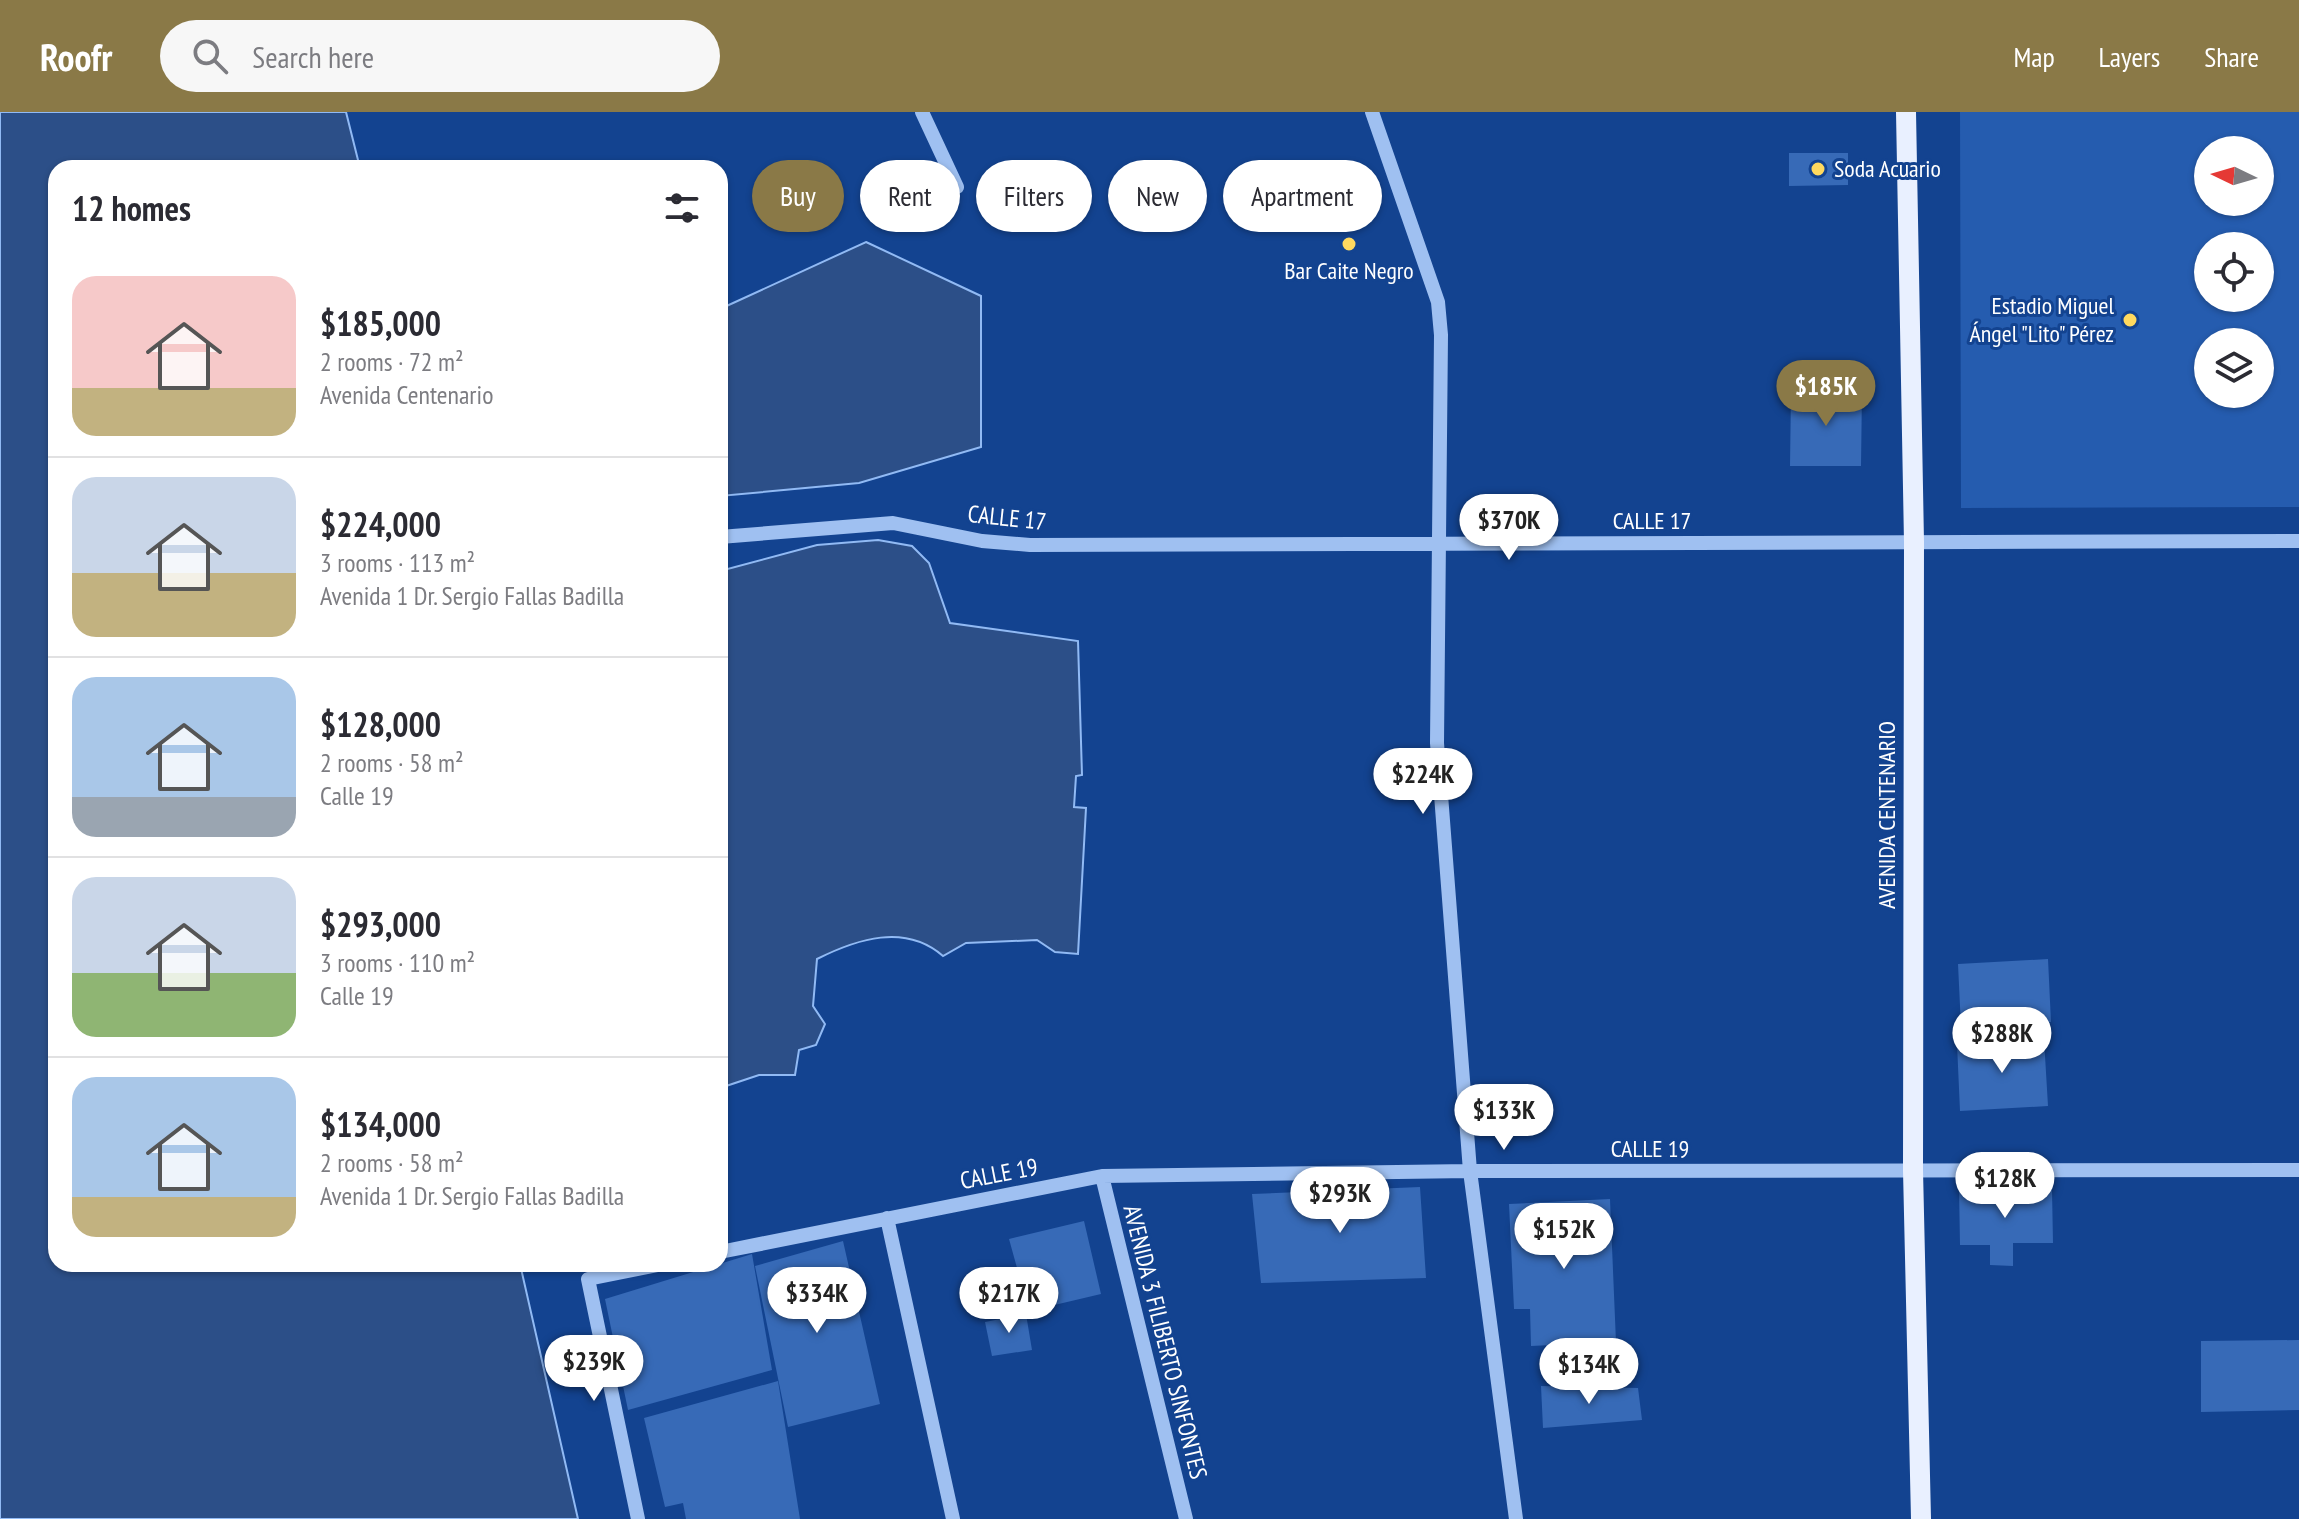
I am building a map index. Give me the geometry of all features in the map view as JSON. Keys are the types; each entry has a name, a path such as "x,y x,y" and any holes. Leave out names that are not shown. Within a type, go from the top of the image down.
{"main road":[{"name":"AVENIDA CENTENARIO","path":"1906,112 1914,542 1913,1170 1921,1519"}],"street":[{"path":"922,112 944,160"},
{"path":"1372,112 1438,302 1441,335 1436,544 1437,743 1470,1171 1516,1519"},
{"name":"CALLE 17","path":"728,536 893,523 982,541 1030,545 2299,541"},
{"name":"CALLE 19","path":"728,1250 1102,1176 1470,1171 2299,1170"},
{"name":"AVENIDA 3 FILIBERTO SINFONTES","path":"1102,1176 1186,1519"},
{"path":"887,1218 953,1519"},
{"path":"623,1272 588,1279 638,1519"}],"shaded area":[{"path":"0,112 346,112 358,160 48,160 48,1272 522,1272 578,1519 0,1519"},
{"name":"Estadio Miguel Ángel \"Lito\" Pérez","path":"1960,112 2299,112 2299,507 1961,508"},
{"path":"866,242 981,296 981,447 859,483 728,495 728,305"},
{"path":"878,540 912,546 929,563 950,623 1078,641 1082,775 1076,776 1074,807 1086,808 1078,954 1055,952 1037,940 966,943 943,956 928,946 897,937 848,945 817,959 813,1006 825,1024 816,1045 799,1050 795,1075 759,1075 728,1085 728,569 817,545"}],"building":[{"name":"Soda Acuario","path":"1789,153 1848,153 1848,185 1789,186"},
{"path":"1791,390 1862,391 1861,466 1790,466"},
{"path":"2048,959 2051,1022 1961,1027 1958,964"},
{"path":"2044,1039 2048,1106 1960,1111 1957,1044"},
{"path":"1420,1187 1426,1278 1261,1283 1252,1194"},
{"path":"1959,1188 2052,1190 2053,1243 2013,1243 2013,1266 1990,1265 1990,1245 1960,1245"},
{"path":"1610,1199 1616,1342 1531,1346 1530,1309 1514,1309 1509,1204"},
{"path":"1084,1221 1101,1294 1029,1311 1009,1239"},
{"path":"843,1241 880,1404 788,1427 755,1266"},
{"path":"752,1254 772,1370 628,1410 605,1299 693,1272 728,1272 728,1261"},
{"path":"1026,1314 1032,1350 992,1356 985,1322"},
{"path":"2299,1340 2299,1410 2201,1412 2201,1341"},
{"path":"778,1381 800,1519 686,1519 683,1503 665,1507 644,1418"},
{"path":"1541,1386 1638,1388 1642,1420 1543,1428"}],"place":[{"name":"Soda Acuario","path":"1818,169"},
{"name":"Bar Caite Negro","path":"1349,244"},
{"name":"Estadio Miguel Ángel \"Lito\" Pérez","path":"2130,320"}]}
